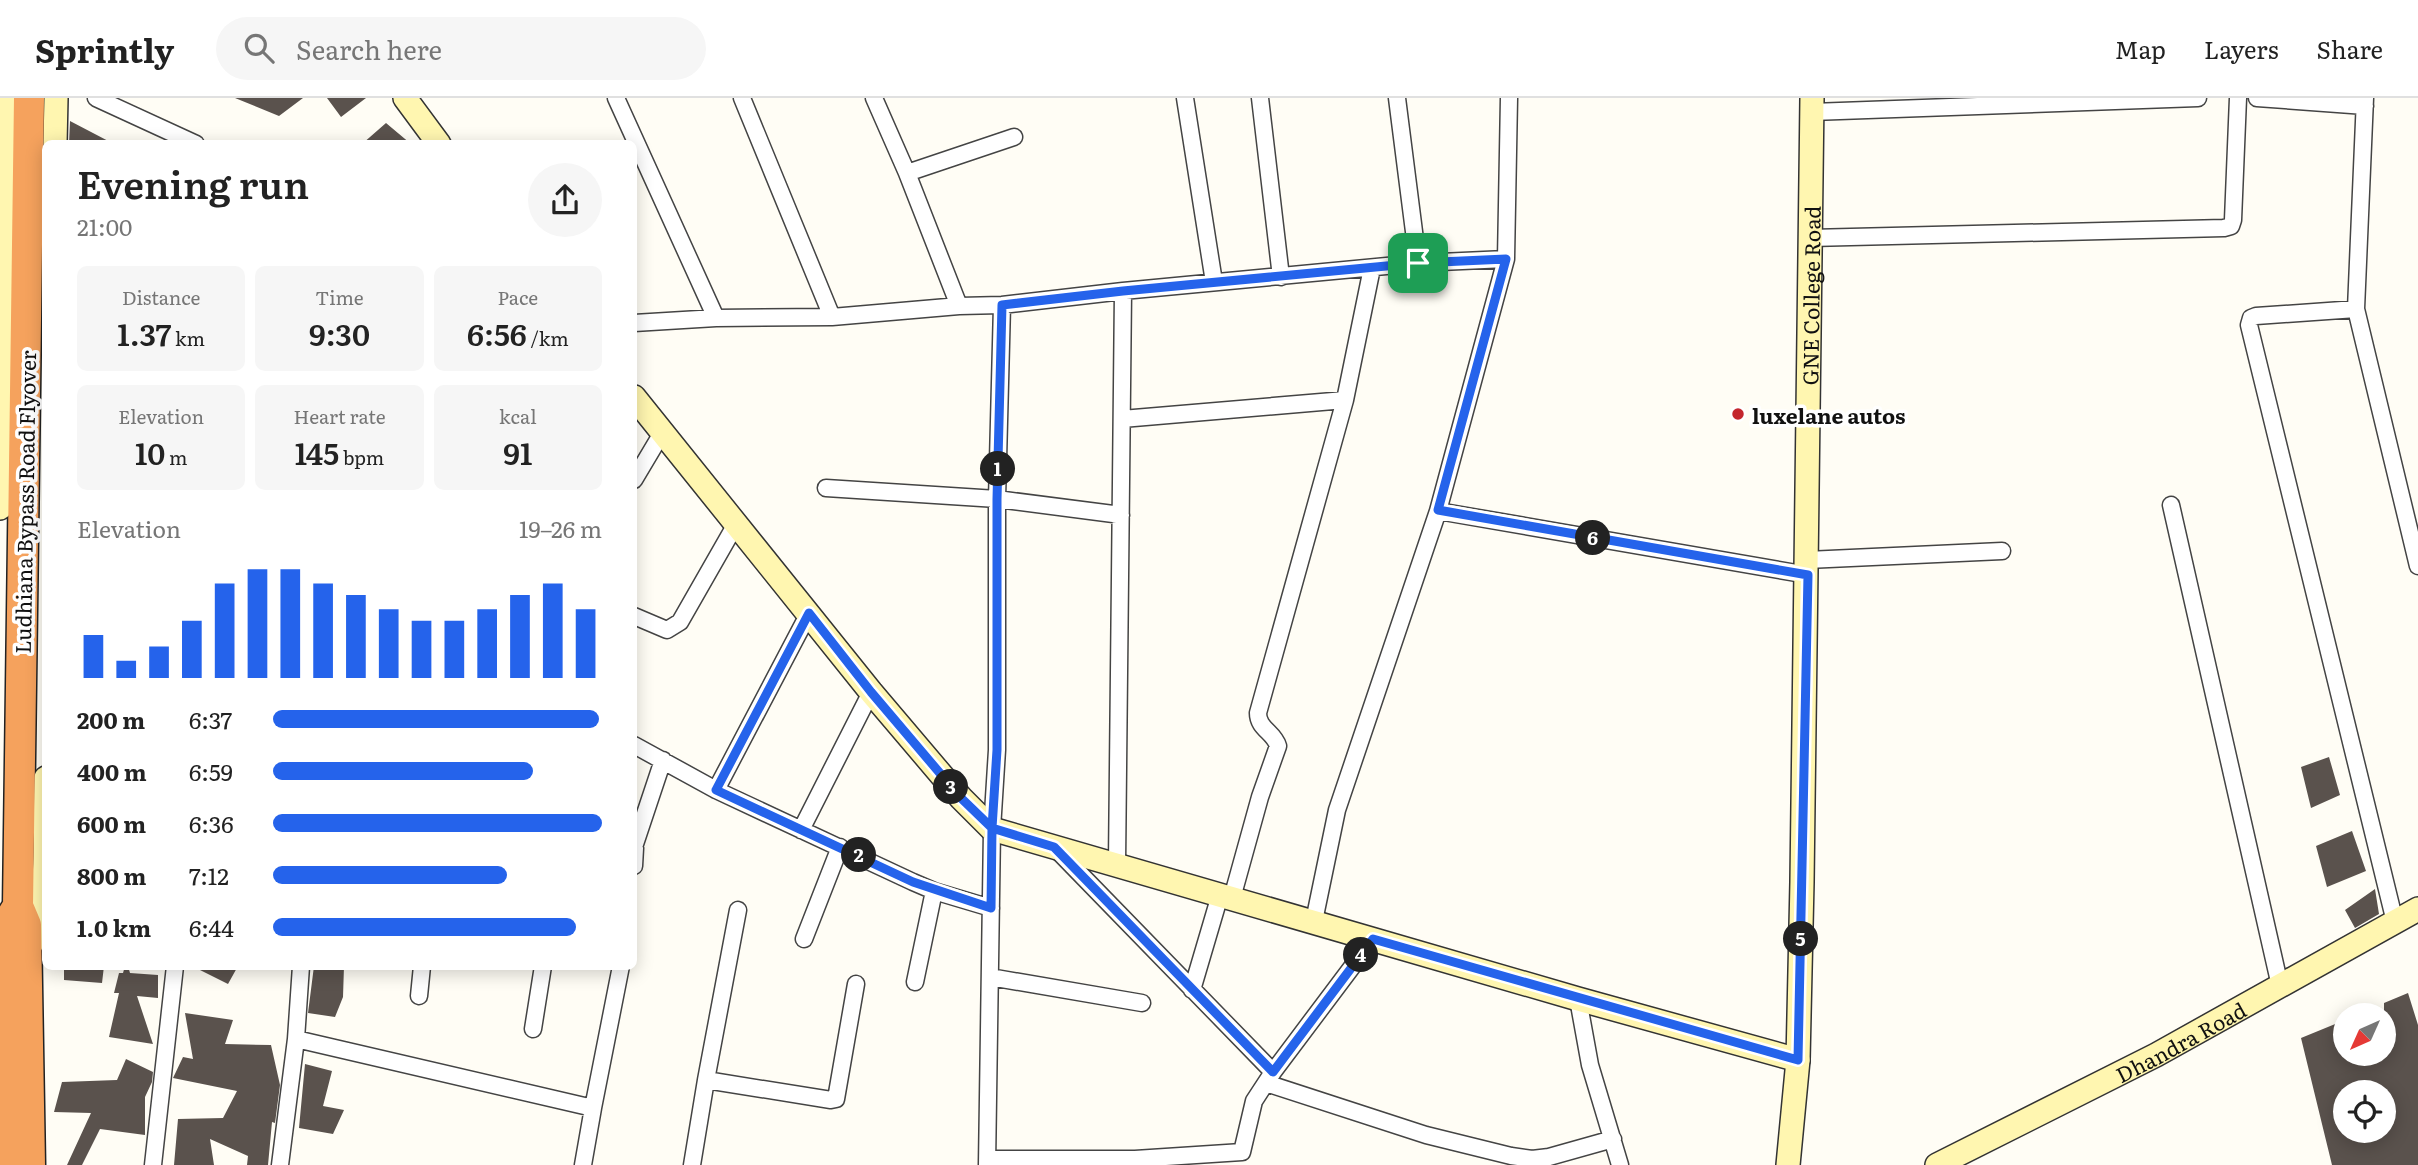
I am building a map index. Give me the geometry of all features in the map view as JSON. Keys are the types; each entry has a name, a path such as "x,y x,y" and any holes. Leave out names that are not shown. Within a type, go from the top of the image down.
{"highway":[{"name":"Ludhiana Bypass Road Flyover","path":"11,950 26,925 19,896 29,98"},
{"path":"3,1165 11,950"},
{"path":"11,950 30,1165"}],"street":[{"path":"0,508 7,326 9,98"},
{"path":"55,140 56,98"},
{"path":"96,98 187,140"},
{"path":"616,98 635,140"},
{"path":"742,98 832,317"},
{"path":"874,98 907,173 959,306"},
{"path":"1185,98 1214,282"},
{"path":"1260,98 1281,278"},
{"path":"1397,98 1418,263"},
{"path":"1314,921 1337,810 1438,510 1506,259 1509,98"},
{"path":"1812,105 2198,98"},
{"path":"1810,238 2231,226 2234,220 2238,98"},
{"path":"2257,98 2365,102 2356,309 2418,566"},
{"path":"413,100 437,140"},
{"name":"GNE College Road","path":"1788,1165 1798,1060 1812,105"},
{"path":"907,173 1014,136"},
{"path":"637,144 716,318"},
{"path":"637,323 716,318 832,317 1002,305 1418,263 1506,259"},
{"path":"1192,990 1278,746 1277,741 1260,724 1258,713 1345,400 1372,268"},
{"path":"1117,864 1123,291"},
{"path":"1002,305 997,499 997,750 992,828 987,1162 1242,1159 1254,1101 1373,939"},
{"path":"2356,309 2256,316 2251,318 2249,325 2395,922"},
{"path":"1122,419 1345,400"},
{"path":"637,401 871,692 961,798 992,828 1578,999 1798,1060"},
{"path":"637,475 662,433"},
{"path":"826,488 997,499 1121,516"},
{"path":"2171,505 2280,986"},
{"path":"1438,510 1807,567 2002,551"},
{"path":"637,617 667,630 680,622 736,524"},
{"path":"716,790 809,613"},
{"path":"801,830 871,692"},
{"path":"637,747 716,790 934,891 991,908"},
{"path":"637,839 663,760"},
{"path":"804,939 840,846"},
{"path":"1054,847 1192,990 1270,1077 1426,1135 1511,1156 1532,1159 1549,1157 1613,1139"},
{"path":"11,950 38,927 42,870"},
{"path":"915,982 934,891"},
{"name":"Dhandra Road","path":"1937,1165 2156,1055 2418,909"},
{"path":"692,1165 738,911"},
{"path":"153,1165 175,970"},
{"path":"280,1165 296,1039 301,970"},
{"path":"419,996 422,970"},
{"path":"533,1029 542,970"},
{"path":"583,1165 620,970"},
{"path":"990,978 1142,1003"},
{"path":"706,1080 836,1099 856,984"},
{"path":"1578,999 1590,1065 1620,1165"},
{"path":"296,1039 593,1108"}],"building":[{"path":"235,98 303,98 279,116"},
{"path":"327,98 366,98 341,117"},
{"path":"70,121 106,140 69,140"},
{"path":"386,123 406,140 367,140"},
{"path":"2329,757 2340,795 2311,808 2301,767"},
{"path":"2352,831 2366,871 2327,887 2316,846"},
{"path":"2375,889 2379,914 2355,928 2345,910"},
{"path":"64,970 104,970 102,983 64,980"},
{"path":"124,970 129,970 130,973 158,975 158,998 137,996 153,1044 109,1037 119,993 114,993 119,973 123,973"},
{"path":"200,970 236,970 228,984"},
{"path":"313,970 344,970 343,997 335,1017 308,1013"},
{"path":"2408,993 2418,1025 2418,1165 2332,1165 2301,1038 2333,1025 2333,1066 2396,1066 2396,1003 2384,1003"},
{"path":"185,1013 233,1020 225,1044 271,1045 280,1085 275,1123 272,1122 268,1165 247,1165 248,1156 210,1139 214,1165 174,1165 178,1119 223,1118 237,1091 173,1078 183,1057 193,1059"},
{"path":"126,1059 153,1072 145,1097 145,1135 100,1129 82,1165 67,1165 91,1113 54,1112 62,1082 117,1080"},
{"path":"305,1064 332,1071 323,1106 344,1110 333,1134 299,1128"}],"place":[{"name":"luxelane autos","path":"1738,414"}],"route":[{"path":"1418,263 1002,305 997,499 997,750 992,828 991,908 913,882 716,790 809,613 871,692 961,798 992,828 1054,847 1273,1072 1373,939 1798,1060 1808,575 1438,510 1506,259 1418,263"}]}
